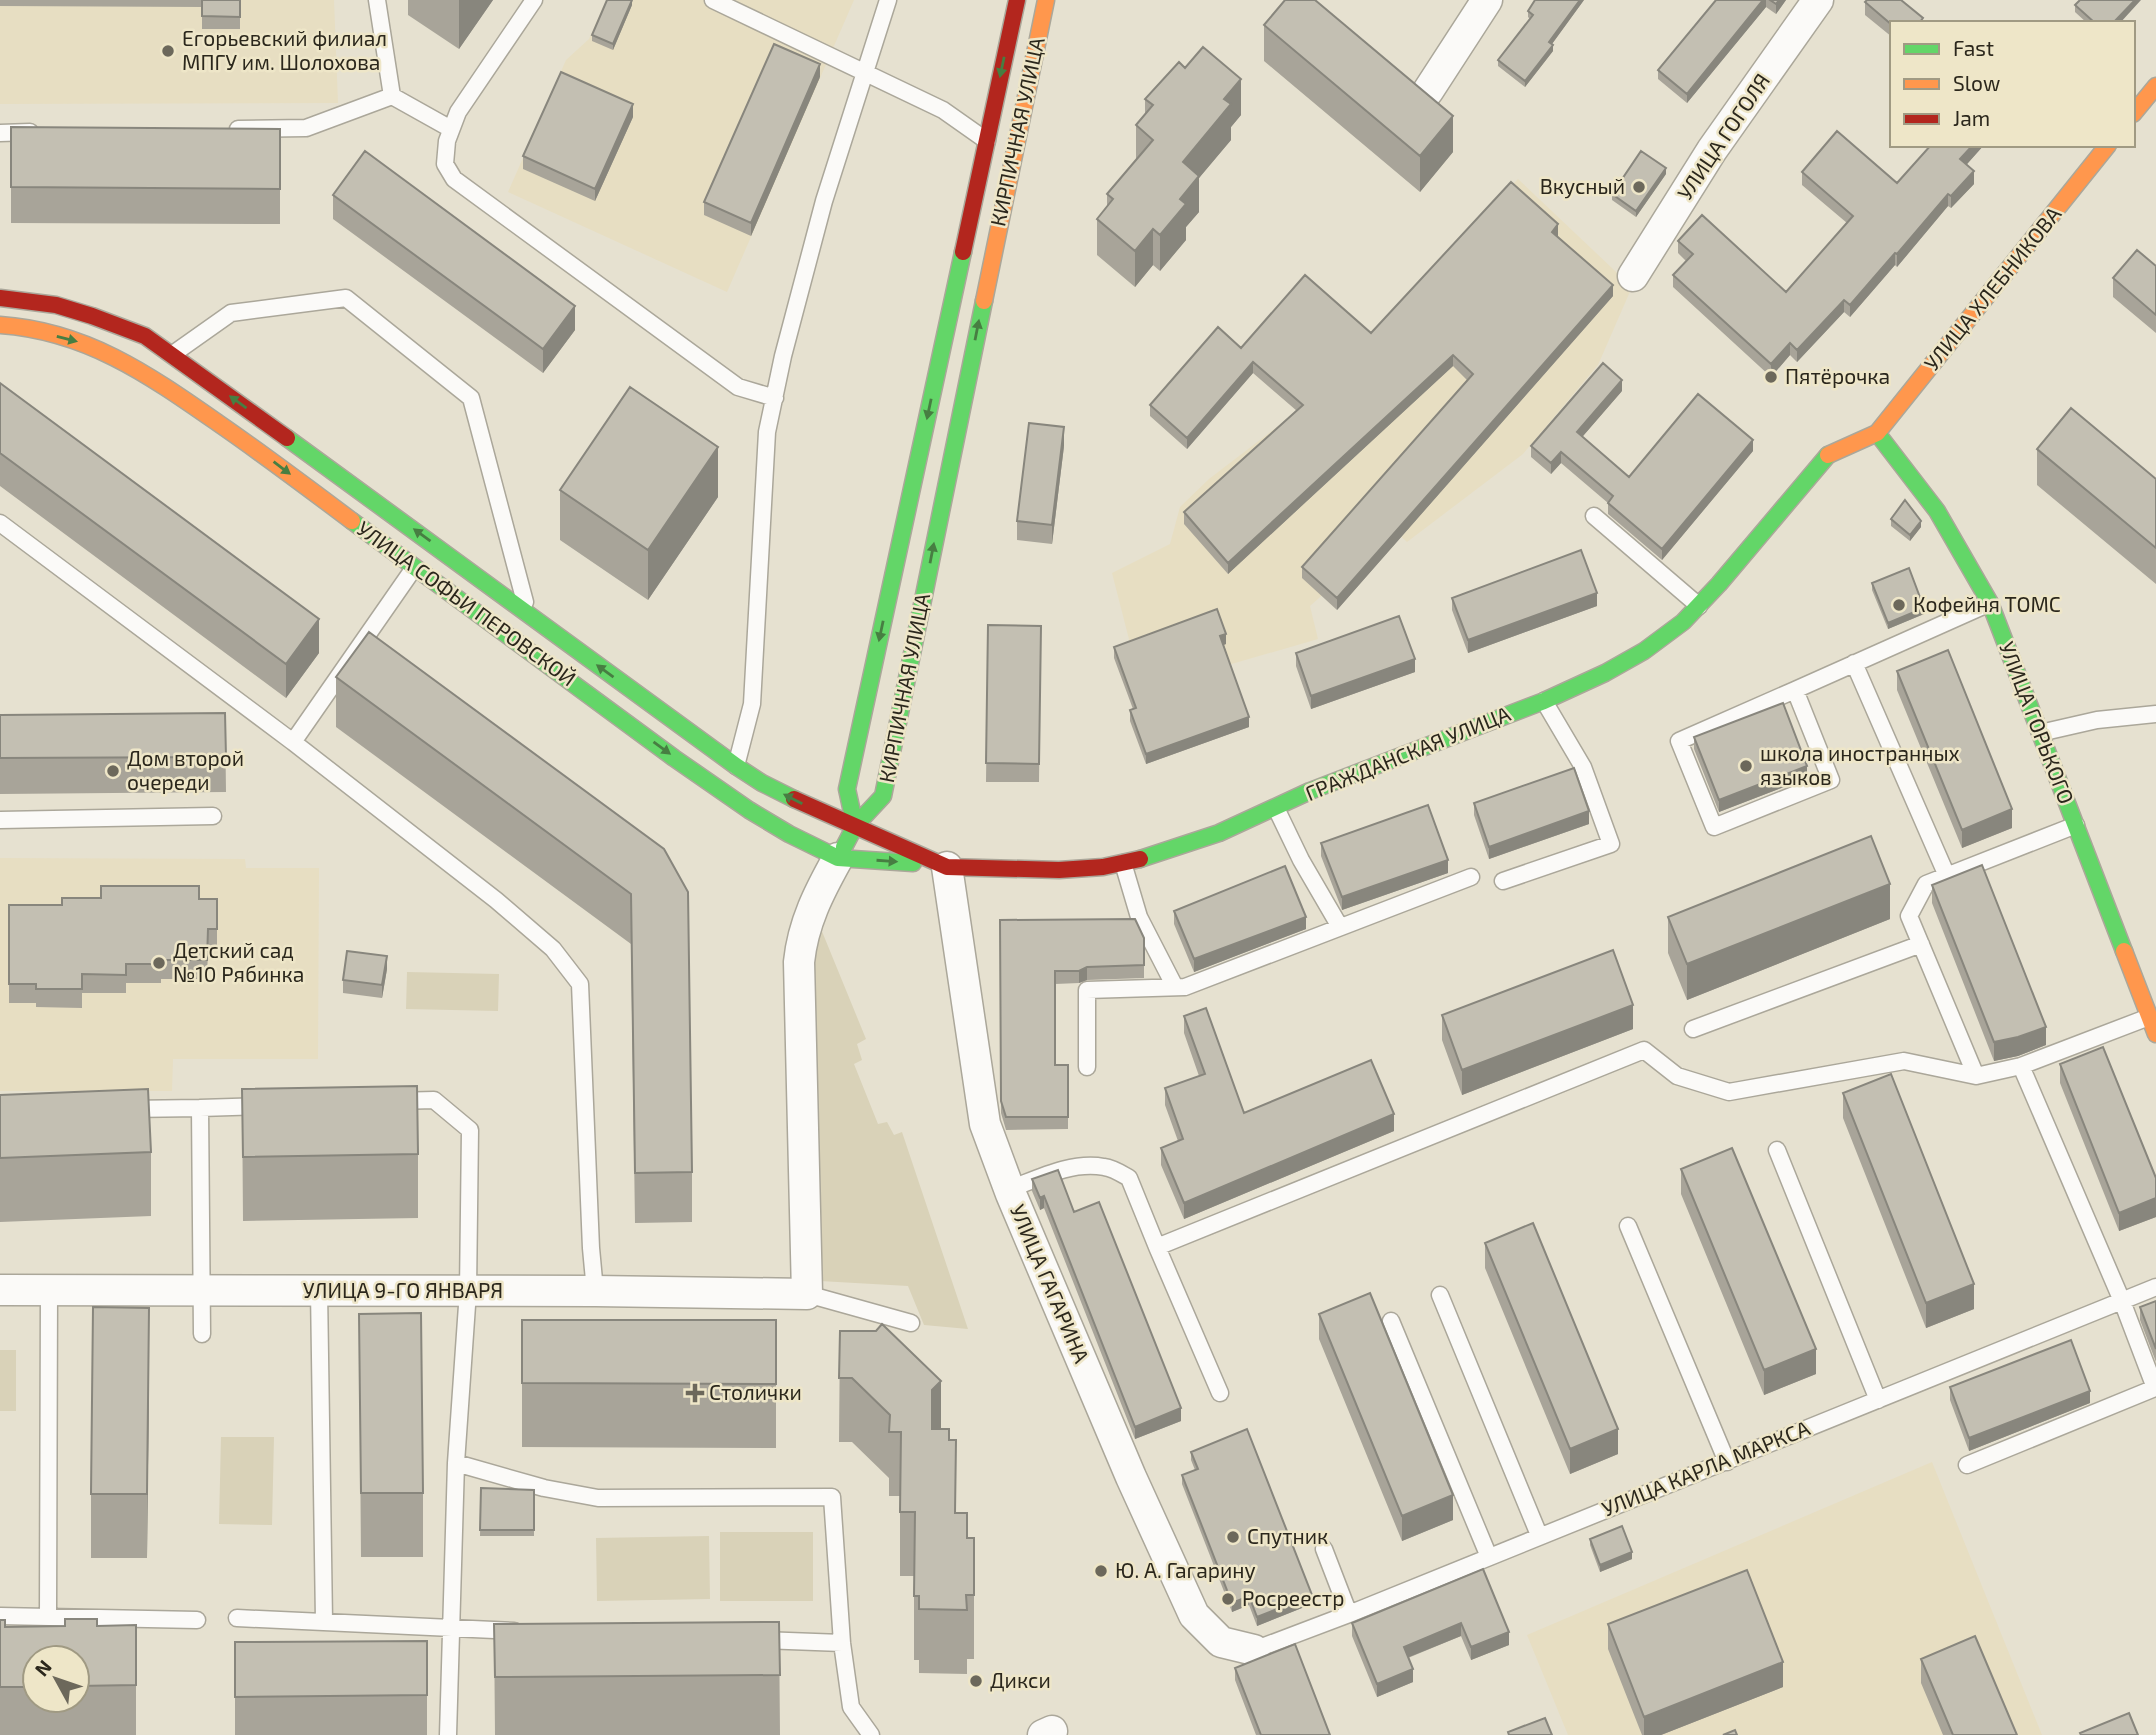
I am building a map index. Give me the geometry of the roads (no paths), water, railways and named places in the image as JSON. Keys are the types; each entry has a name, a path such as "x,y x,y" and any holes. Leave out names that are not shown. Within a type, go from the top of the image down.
{"street":[{"name":"КИРПИЧНАЯ УЛИЦА","path":"855,826 847,789 1017,0"},
{"name":"КИРПИЧНАЯ УЛИЦА","path":"855,826 883,796 1046,0"},
{"path":"1428,91 1487,0"},
{"name":"УЛИЦА ГОГОЛЯ","path":"1633,276 1712,150 1818,0"},
{"path":"2144,109 2156,86"},
{"name":"УЛИЦА ХЛЕБНИКОВА","path":"1877,433 2106,147"},
{"name":"УЛИЦА СОФЬИ ПЕРОВСКОЙ","path":"0,298 23,298 66,306 145,336 736,766 762,783 855,826"},
{"name":"УЛИЦА СОФЬИ ПЕРОВСКОЙ","path":"0,326 14,326 79,342 127,362 270,459 414,568 749,810 789,834 838,858 941,866"},
{"name":"ГРАЖДАНСКАЯ УЛИЦА","path":"855,826 941,866 1040,869 1123,863 1173,849 1276,808 1322,786 1544,701 1635,657 1664,638 1699,606 1829,454 1877,433"},
{"name":"УЛИЦА ГОРЬКОГО","path":"1877,433 1937,511 1990,603 2156,1034"},
{"path":"807,1294 799,962 806,922 855,826"},
{"name":"УЛИЦА ГАГАРИНА","path":"941,866 985,1124 1010,1189 1131,1477 1194,1615 1221,1642 1254,1650"},
{"name":"УЛИЦА 9-ГО ЯНВАРЯ","path":"0,1290 807,1294"}],"lane":[{"path":"377,0 392,96"},
{"path":"534,0 458,111 447,141 445,163 454,179 738,387 775,398"},
{"path":"736,766 752,704 767,432 824,201 888,0"},
{"path":"713,1 943,110 987,141"},
{"path":"223,129 306,128 392,96 452,129"},
{"path":"0,133 42,132"},
{"path":"172,354 231,313 346,298 471,398 528,614"},
{"path":"1594,516 1699,606"},
{"path":"0,523 293,742 496,900 553,949 580,984 590,1237 595,1291"},
{"path":"293,742 414,568"},
{"path":"1795,690 1831,780 1714,827 1679,741 1990,603"},
{"path":"1854,663 1947,876"},
{"path":"1503,881 1611,844 1583,767 1544,701"},
{"path":"2040,733 2097,720 2156,714"},
{"path":"1276,808 1301,860 1340,927"},
{"path":"0,820 213,816"},
{"path":"1976,1076 1909,916 1926,884 2076,825"},
{"path":"1123,863 1139,916 1175,987"},
{"path":"1087,1067 1087,990 1185,987 1471,877"},
{"path":"1693,1029 1921,944"},
{"path":"1157,1247 1644,1051 1678,1076 1729,1092 1903,1061 1976,1076 2021,1066 2149,1017"},
{"path":"1966,1465 2155,1388 2122,1301 2021,1066"},
{"path":"379,1102 434,1100 470,1130 468,1291 456,1463 448,1735"},
{"path":"107,1110 283,1105"},
{"path":"200,1108 202,1334"},
{"path":"1777,1150 1878,1400"},
{"path":"1010,1189 1084,1165 1107,1167 1129,1178 1220,1393"},
{"path":"1628,1226 1727,1462"},
{"name":"УЛИЦА КАРЛА МАРКСА","path":"1254,1650 1727,1462 2156,1287"},
{"path":"48,1616 49,1290"},
{"path":"319,1290 324,1621"},
{"path":"807,1294 911,1323"},
{"path":"1440,1295 1539,1535"},
{"path":"1391,1321 1489,1557"},
{"path":"456,1463 544,1488 598,1498 832,1497 842,1643 851,1707 872,1735"},
{"path":"1324,1549 1349,1614"},
{"path":"0,1616 197,1620"},
{"path":"237,1618 534,1632"},
{"path":"744,1639 842,1643"}],"place":[{"name":"Егорьевский филиал МПГУ им. Шолохова","path":"168,51"},
{"name":"Вкусный","path":"1639,187"},
{"name":"Пятёрочка","path":"1771,377"},
{"name":"Кофейня ТОМС","path":"1899,605"},
{"name":"школа иностранных языков","path":"1746,766"},
{"name":"Дом второй очереди","path":"113,771"},
{"name":"Детский сад №10 Рябинка","path":"159,963"},
{"name":"Столички","path":"695,1393"},
{"name":"Спутник","path":"1233,1537"},
{"name":"Ю. А. Гагарину","path":"1101,1571"},
{"name":"Росреестр","path":"1228,1599"},
{"name":"Дикси","path":"976,1681"}]}
